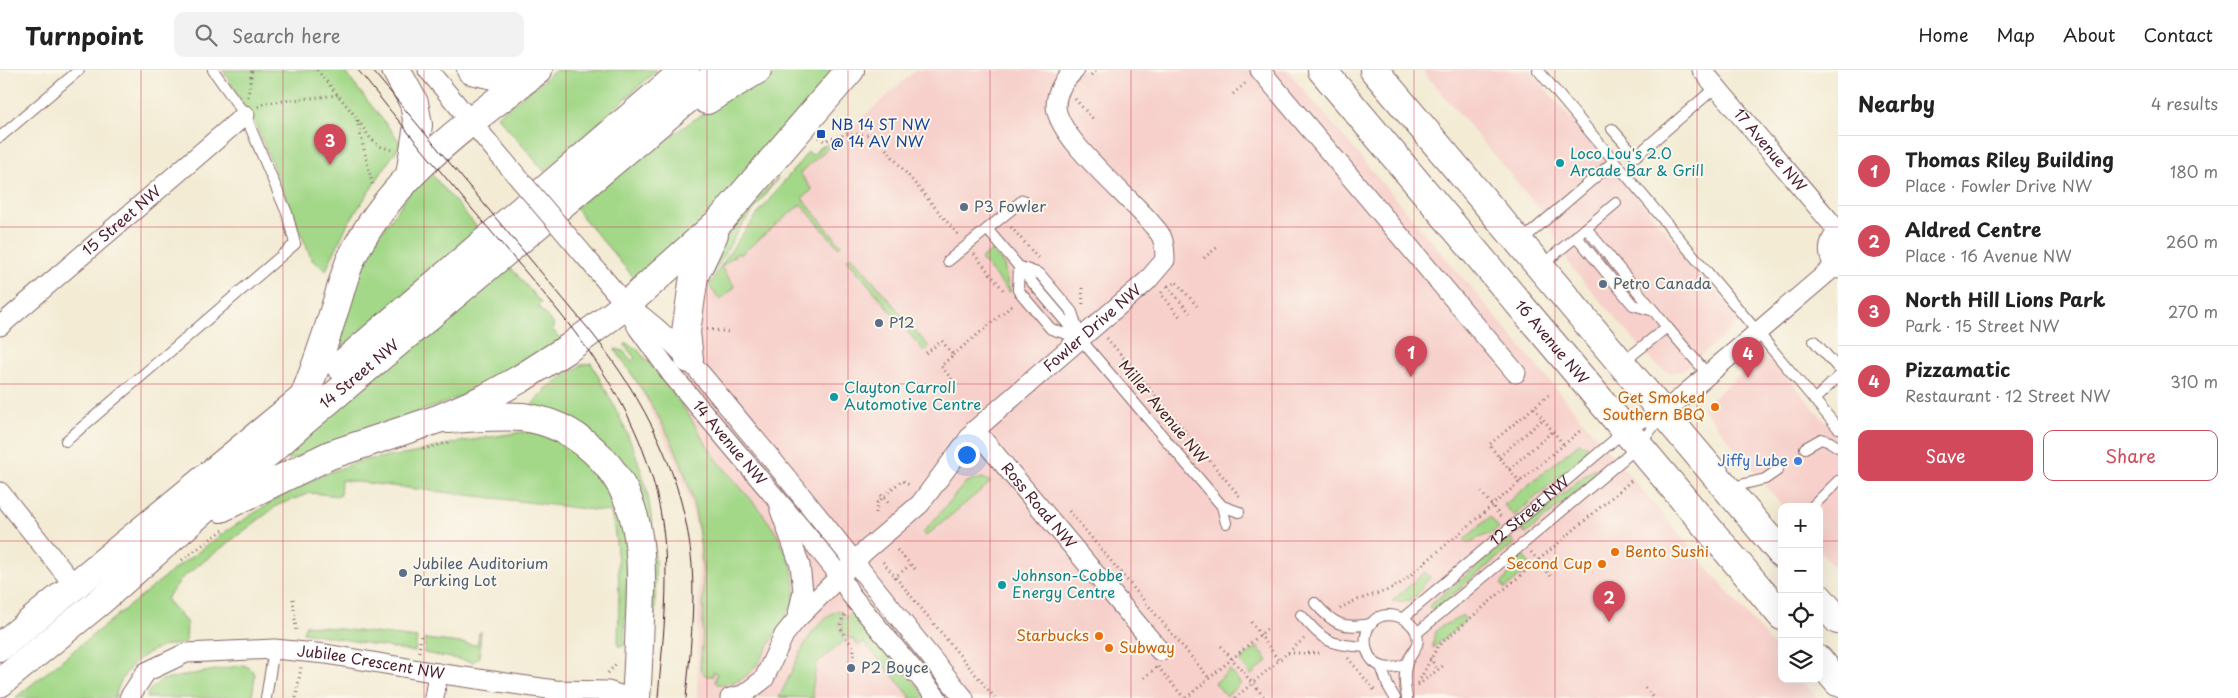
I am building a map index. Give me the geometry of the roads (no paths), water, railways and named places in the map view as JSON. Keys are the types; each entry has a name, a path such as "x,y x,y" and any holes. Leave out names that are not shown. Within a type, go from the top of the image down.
{"main road":[{"path":"304,397 320,357 351,258 406,164 418,125 414,103 396,70"},
{"path":"472,70 494,75 523,70"},
{"path":"406,164 452,135 538,70"},
{"name":"14 Street NW","path":"0,647 304,397 685,70"},
{"name":"14 Street NW","path":"0,683 98,604 304,420 722,70"},
{"path":"673,112 707,100 757,70"},
{"path":"192,521 330,456 438,419 520,379 570,347 626,305 720,221 850,70"},
{"name":"16 Avenue NW","path":"1322,70 1778,611"},
{"path":"1374,70 1726,488 1778,542"},
{"path":"689,359 686,332 694,276 720,221"},
{"path":"438,419 522,417 553,424 577,436 609,464 630,500 639,535 643,568 636,698"},
{"path":"1823,603 1838,620"},
{"path":"1823,665 1838,682"}],"street":[{"name":"14 Avenue NW","path":"428,70 626,305 638,328 672,375 777,499 840,576 851,595 937,698"},
{"path":"1260,70 1516,373"},
{"name":"17 Avenue NW","path":"1702,70 1838,231"},
{"name":"Fowler Drive NW","path":"730,698 743,695 764,679 784,635 797,619 855,561 920,504 975,430 1156,272 1165,260 1165,249 1161,236 1140,210 1102,174 1062,125 1056,107 1058,93 1067,78 1080,75"},
{"name":"15 Street NW","path":"0,326 245,115"},
{"path":"1837,268 1831,261 1829,248 1830,242 1838,231"},
{"name":"12 Street NW","path":"1664,413 1758,332 1837,268"},
{"name":"14 Avenue NW","path":"626,305 655,325 689,359 855,561 872,586 964,698"},
{"name":"Ross Road NW","path":"975,430 1156,660"},
{"path":"0,492 74,585"},
{"path":"777,499 800,565 803,591 797,619"},
{"name":"Jubilee Crescent NW","path":"129,698 146,672 186,654 274,649 326,654 554,694 608,691 629,698"},
{"path":"434,698 438,673"}],"lane":[{"path":"0,137 79,70"},
{"path":"66,441 295,244 287,213 245,115 213,70"},
{"path":"1538,70 1613,162 1838,428"},
{"path":"1612,129 1636,156 1716,86"},
{"path":"1519,242 1613,162"},
{"path":"948,261 1022,200"},
{"path":"1540,267 1616,203"},
{"path":"1586,228 1709,376"},
{"path":"987,229 1019,266 1040,274 1072,312 1080,339"},
{"path":"1576,236 1633,305 1654,311"},
{"path":"1019,266 1018,290 1051,329 1080,339"},
{"path":"1622,364 1667,327"},
{"name":"Miller Avenue NW","path":"1080,339 1093,351 1222,506 1226,523"},
{"path":"1814,341 1838,368"},
{"path":"1814,400 1838,377"},
{"name":"12 Street NW","path":"1403,618 1664,413"},
{"name":"12 Street NW","path":"1417,633 1633,438 1664,413"},
{"path":"1804,448 1821,439 1838,447"},
{"path":"1726,488 1766,479 1778,470"},
{"path":"1816,503 1838,481"},
{"path":"1222,506 1243,509"},
{"path":"1315,604 1325,615 1339,625 1358,626 1372,624 1386,616 1403,618 1410,623 1417,633 1419,641 1417,648 1407,663 1404,683 1407,698"},
{"path":"1302,614 1314,630 1328,642 1365,647"},
{"path":"1372,624 1365,639 1365,647 1374,662 1381,666 1399,667 1407,663"},
{"path":"266,698 274,649"},
{"path":"1381,666 1388,686 1395,698"}],"tram line":[{"path":"358,70 573,330 617,396 635,431 650,469 664,534 666,581 658,698"},
{"path":"372,70 591,332 611,358 645,412 671,471 681,501 688,533 692,565 693,598 686,698"}],"place":[{"name":"NB 14 ST NW @ 14 AV NW","path":"821,134"},
{"name":"Loco Lou's 2.0 Arcade Bar & Grill","path":"1560,163"},
{"name":"North Hill Lions Park","path":"330,165"},
{"name":"P3 Fowler","path":"964,207"},
{"name":"Petro Canada","path":"1603,284"},
{"name":"P12","path":"879,323"},
{"name":"Thomas Riley Building","path":"1411,377"},
{"name":"Pizzamatic","path":"1748,378"},
{"name":"Clayton Carroll Automotive Centre","path":"834,397"},
{"name":"Get Smoked Southern BBQ","path":"1715,407"},
{"name":"Jiffy Lube","path":"1798,461"},
{"name":"Bento Sushi","path":"1615,552"},
{"name":"Second Cup","path":"1602,564"},
{"name":"Jubilee Auditorium Parking Lot","path":"403,573"},
{"name":"Johnson-Cobbe Energy Centre","path":"1002,585"},
{"name":"Aldred Centre","path":"1609,622"},
{"name":"Starbucks","path":"1099,636"},
{"name":"Subway","path":"1109,648"},
{"name":"P2 Boyce","path":"851,668"}]}
